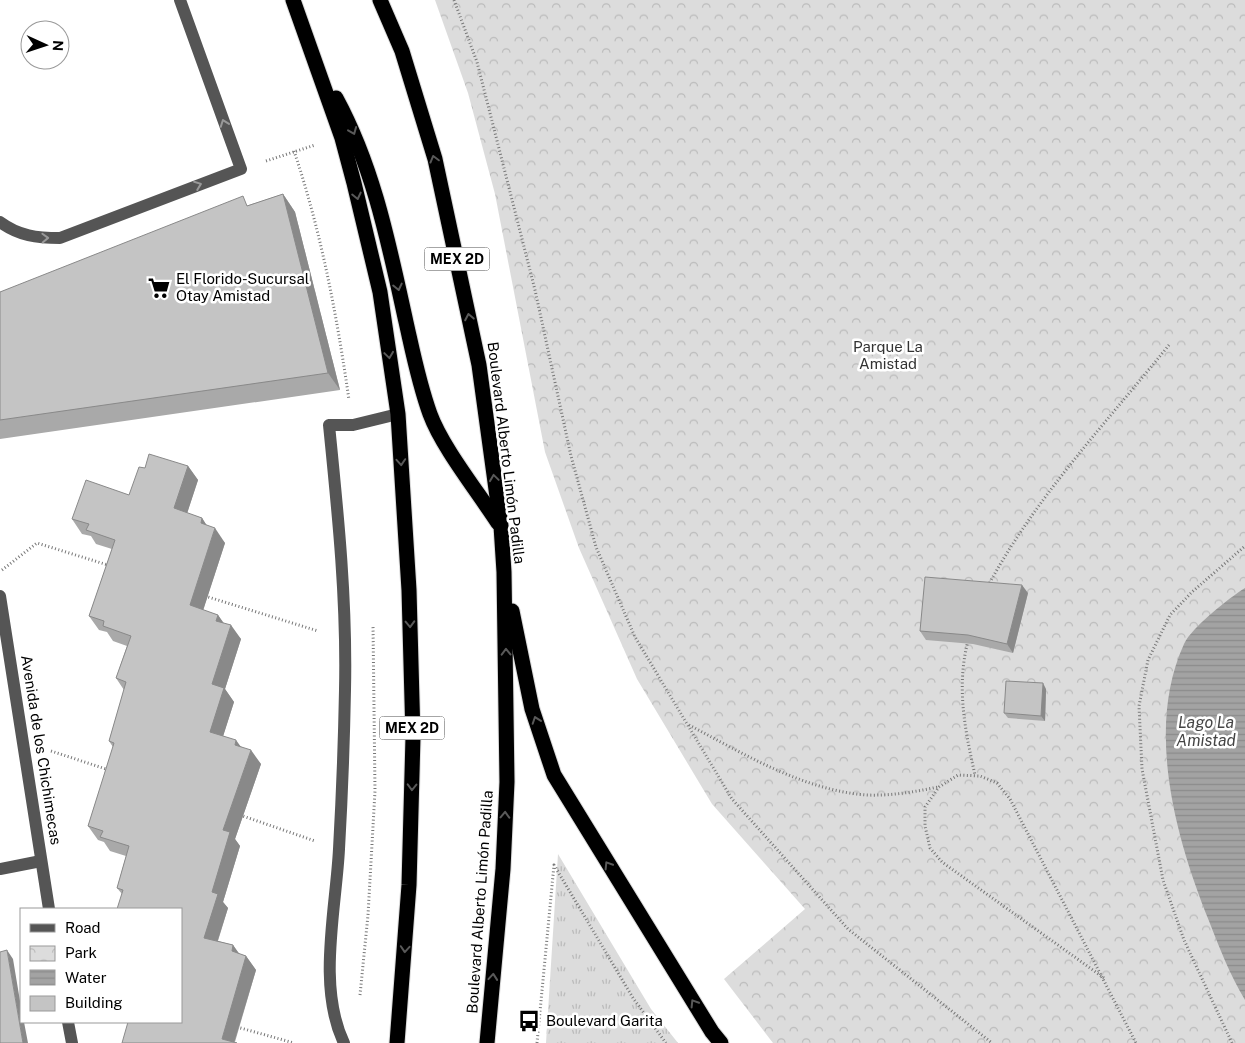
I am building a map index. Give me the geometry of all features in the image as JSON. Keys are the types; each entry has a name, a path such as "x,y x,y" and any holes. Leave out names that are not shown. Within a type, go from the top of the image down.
{"highway":[{"name":"MEX 2D","path":"293,0 342,138 380,292 398,414 408,580 413,737 409,885 398,1043"},
{"name":"Boulevard Alberto Limón Padilla","path":"380,0 402,51 435,159 479,365 501,526 504,572 507,782 503,869 487,1043"},
{"path":"314,57 349,121 382,214 419,380 430,416 451,452 501,526"},
{"path":"504,572 532,709 554,775 707,1024 721,1043"}],"street":[{"path":"0,222 11,230 36,238 60,238 240,169 180,0"},
{"path":"344,1043 333,1015 330,956 339,849 345,688 343,559 329,426 353,425 398,414"},
{"name":"Avenida de los Chichimecas","path":"0,596 49,908"},
{"path":"0,869 41,861"},
{"path":"68,1023 72,1043"}],"path":[{"path":"454,0 477,62 535,290 571,456 596,547 635,637 732,799 848,929 992,1043"},
{"path":"240,169 342,138"},
{"path":"984,593 1007,550 1052,488 1169,345"},
{"path":"0,572 37,543 112,566"},
{"path":"1231,1042 1184,940 1163,880 1142,769 1139,706 1148,660 1170,615 1192,592 1245,546"},
{"path":"195,593 344,640"},
{"path":"969,639 964,658 962,718 975,775"},
{"path":"688,725 758,761 808,783 865,795 896,795 939,787 958,775 975,775 997,784 1010,798 1136,1043"},
{"path":"23,741 116,773"},
{"path":"939,787 925,807 925,826 930,848 942,862 1104,978"},
{"path":"237,814 339,849"},
{"path":"537,1043 554,865 632,998 666,1043"},
{"path":"228,1024 294,1043"}],"green space":[{"name":"Parque La Amistad","path":"435,0 1245,0 1245,1043 773,1043 724,979 805,909 712,804 637,679 579,548 545,452 495,194 468,93"},
{"path":"558,854 651,1009 678,1043 546,1043"}],"water":[{"name":"Lago La Amistad","path":"1245,588 1245,1000 1221,952 1186,855 1176,820 1166,747 1167,712 1173,677 1184,644 1203,621"}],"building":[{"path":"283,194 328,373 0,420 0,292 243,196 247,206"},
{"path":"149,454 188,466 174,508 202,518 201,523 215,528 190,605 218,615 216,621 231,625 212,684 224,688 210,732 236,740 235,745 251,750 223,830 230,832 212,892 218,894 204,938 233,945 232,951 246,956 222,1039 237,1043 122,1043 128,1023 182,1023 182,908 117,908 123,890 117,888 129,846 100,837 103,831 88,826 114,743 109,741 126,682 116,678 131,636 103,626 104,621 89,616 115,540 86,530 89,524 72,519 86,480 129,495 139,467 145,468"},
{"path":"925,577 1022,585 1007,644 968,635 920,631"},
{"path":"1006,681 1043,683 1041,716 1004,713"},
{"path":"7,950 23,1043 0,1043 0,952"}],"place":[{"name":"El Florido-Sucursal Otay Amistad","path":"159,288"},
{"name":"Boulevard Garita","path":"529,1021"}]}
